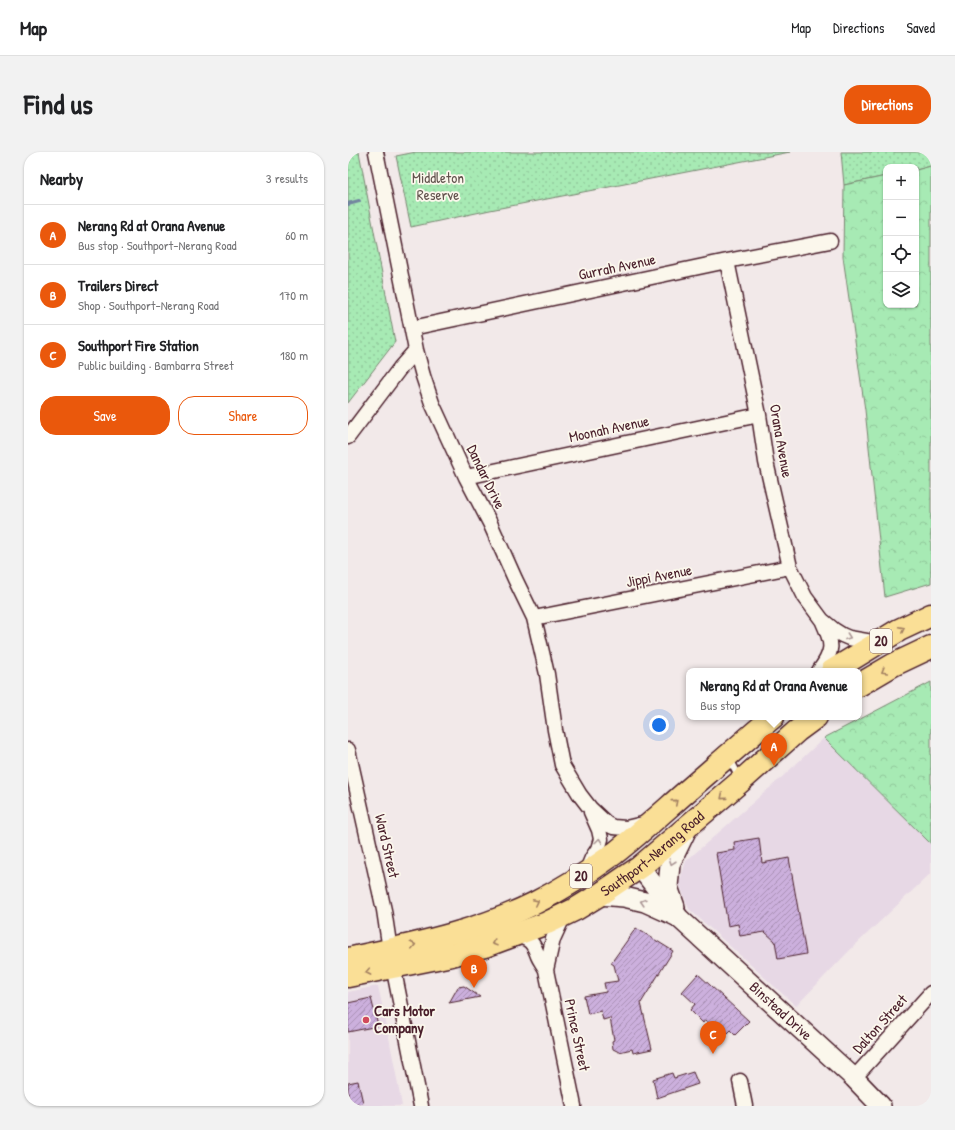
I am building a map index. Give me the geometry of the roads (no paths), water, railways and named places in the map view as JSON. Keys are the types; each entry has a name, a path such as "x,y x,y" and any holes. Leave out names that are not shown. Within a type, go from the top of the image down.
{"main road":[{"name":"20","path":"837,668 899,630 931,615"},
{"name":"20","path":"862,683 931,647"},
{"name":"Southport-Nerang Road","path":"348,959 452,955 485,946 516,935 564,915 591,885 613,854 770,720"},
{"name":"Southport-Nerang Road","path":"348,976 392,958 507,916 544,898 591,885 640,867 812,720"},
{"path":"591,885 617,861 634,862 640,867"}],"street":[{"name":"Dandar Drive","path":"376,152 416,350 423,376 432,403 534,618 547,674 555,730 562,765 580,795 590,808 607,824 613,827 621,828 634,827 652,822"},
{"name":"Gurrah Avenue","path":"412,328 727,261 830,241"},
{"name":"Orana Avenue","path":"727,261 759,415 766,462 790,567 805,597 822,620 829,634 831,651 828,659 821,668"},
{"path":"348,437 400,368 416,350"},
{"name":"Moonah Avenue","path":"466,477 759,415"},
{"name":"Jippi Avenue","path":"534,618 790,567"},
{"name":"Orana Avenue","path":"822,620 845,637 878,642"},
{"name":"Ward Street","path":"348,750 384,910 421,1106"},
{"name":"Dandar Drive","path":"590,808 601,839 598,849 592,858 591,885"},
{"name":"Binstead Drive","path":"679,918 668,887 670,864 688,827"},
{"name":"Binstead Drive","path":"640,867 679,918 854,1078 881,1106"},
{"name":"Binstead Drive","path":"591,885 624,897 645,902 679,918"},
{"name":"Prince Street","path":"546,970 553,939 564,915"},
{"name":"Prince Street","path":"516,935 526,938 532,942 546,970 574,1106"},
{"name":"Dalton Street","path":"854,1078 931,993"},
{"path":"740,1081 745,1106"}],"lane":[{"path":"728,756 741,781"}],"waterway":[{"path":"348,204 359,201"}],"place":[{"name":"Nerang Rd at Orana Avenue","path":"774,766"},
{"name":"Trailers Direct","path":"474,988"},
{"name":"Cars Motor Company","path":"366,1020"},
{"name":"Southport Fire Station","path":"713,1054"}],"park label":[{"name":"Middleton Reserve","path":"438,186"}]}
